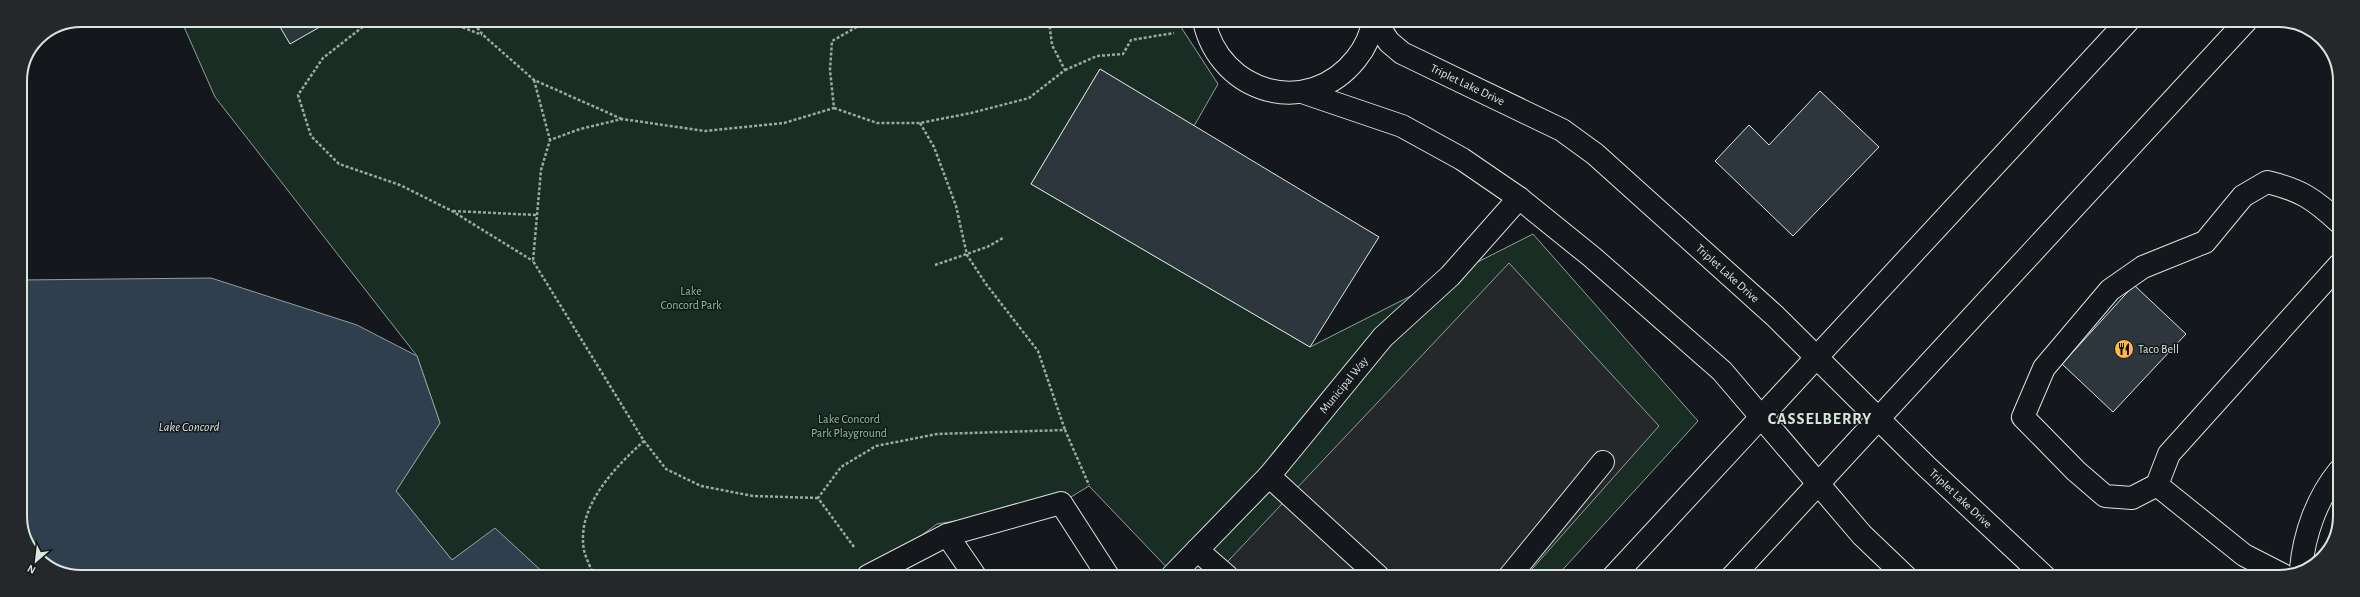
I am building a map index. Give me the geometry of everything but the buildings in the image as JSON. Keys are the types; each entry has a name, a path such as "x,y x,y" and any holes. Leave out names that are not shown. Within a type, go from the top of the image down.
{"street":[{"path":"1205,27 1208,38 1223,63 1246,82 1273,92 1302,92 1326,84 1347,71 1362,51 1372,27"},
{"name":"Triplet Lake Drive","path":"1378,27 1389,42 1402,53 1562,130 1596,154 1774,316 1879,419 2038,570"},
{"path":"1620,570 2122,27"},
{"path":"1738,570 2240,27"},
{"path":"1302,92 1402,126 1462,159 1519,198 1592,257 1722,371 1862,535 1899,570"},
{"path":"2333,217 2320,205 2292,188 2267,182 2243,196 2205,242 2143,267 2110,290 2044,368 2023,417 2076,471 2105,496 2132,498 2157,485 2169,454 2333,272"},
{"name":"Municipal Way","path":"1178,570 1269,476 1383,336 1450,276 1519,198"},
{"path":"1515,570 1603,462"},
{"path":"1269,476 1371,570"},
{"path":"2301,565 2303,552 2313,516 2333,481"},
{"path":"2157,485 2244,555 2273,570"},
{"path":"878,570 947,535 1061,503 1104,570"},
{"path":"947,535 971,570"},
{"path":"1197,550 1220,570"}],"path":[{"path":"363,27 323,58 298,95 311,136 339,164 400,185 452,211 533,261 644,441 666,469 701,486 753,496 818,498"},
{"path":"462,27 483,35"},
{"path":"477,27 483,35 534,80 622,119 705,131 784,123 834,108 877,123 920,123 1029,98 1065,70 1097,56 1123,54 1131,40 1176,32"},
{"path":"834,108 830,70 832,41 857,27"},
{"path":"1050,27 1052,45 1065,70"},
{"path":"533,261 541,170 550,140 534,80"},
{"path":"550,140 580,129 622,119"},
{"path":"920,123 934,147 952,194 968,255 986,284 1038,351 1065,430 1090,486"},
{"path":"452,211 536,215"},
{"path":"935,265 968,255 1003,238"},
{"path":"818,498 841,467 876,446 937,434 1065,430"},
{"path":"592,570 584,549 584,523 596,498 616,467 644,441"},
{"path":"818,498 867,570"}],"green space":[{"name":"Lake Concord Park","path":"184,27 1181,27 1218,84 1194,126 1100,69 1031,184 1310,347 1533,234 1698,421 1562,570 1169,570 1089,486 1061,503 937,524 874,570 540,570 495,529 452,560 396,491 440,423 417,356 215,97"}],"shaded area":[{"path":"1509,263 1659,426 1531,570 1220,570"}],"water":[{"name":"Lake Concord","path":"211,278 357,325 417,356 440,423 396,491 452,560 495,528 540,570 81,570 71,569 56,564 56,541 34,541 27,519 27,280"}],"place":[{"name":"Taco Bell","path":"2124,349"}],"district":[{"name":"CASSELBERRY","path":"1820,419"}],"park label":[{"name":"Lake Concord Park Playground","path":"849,426"}]}
